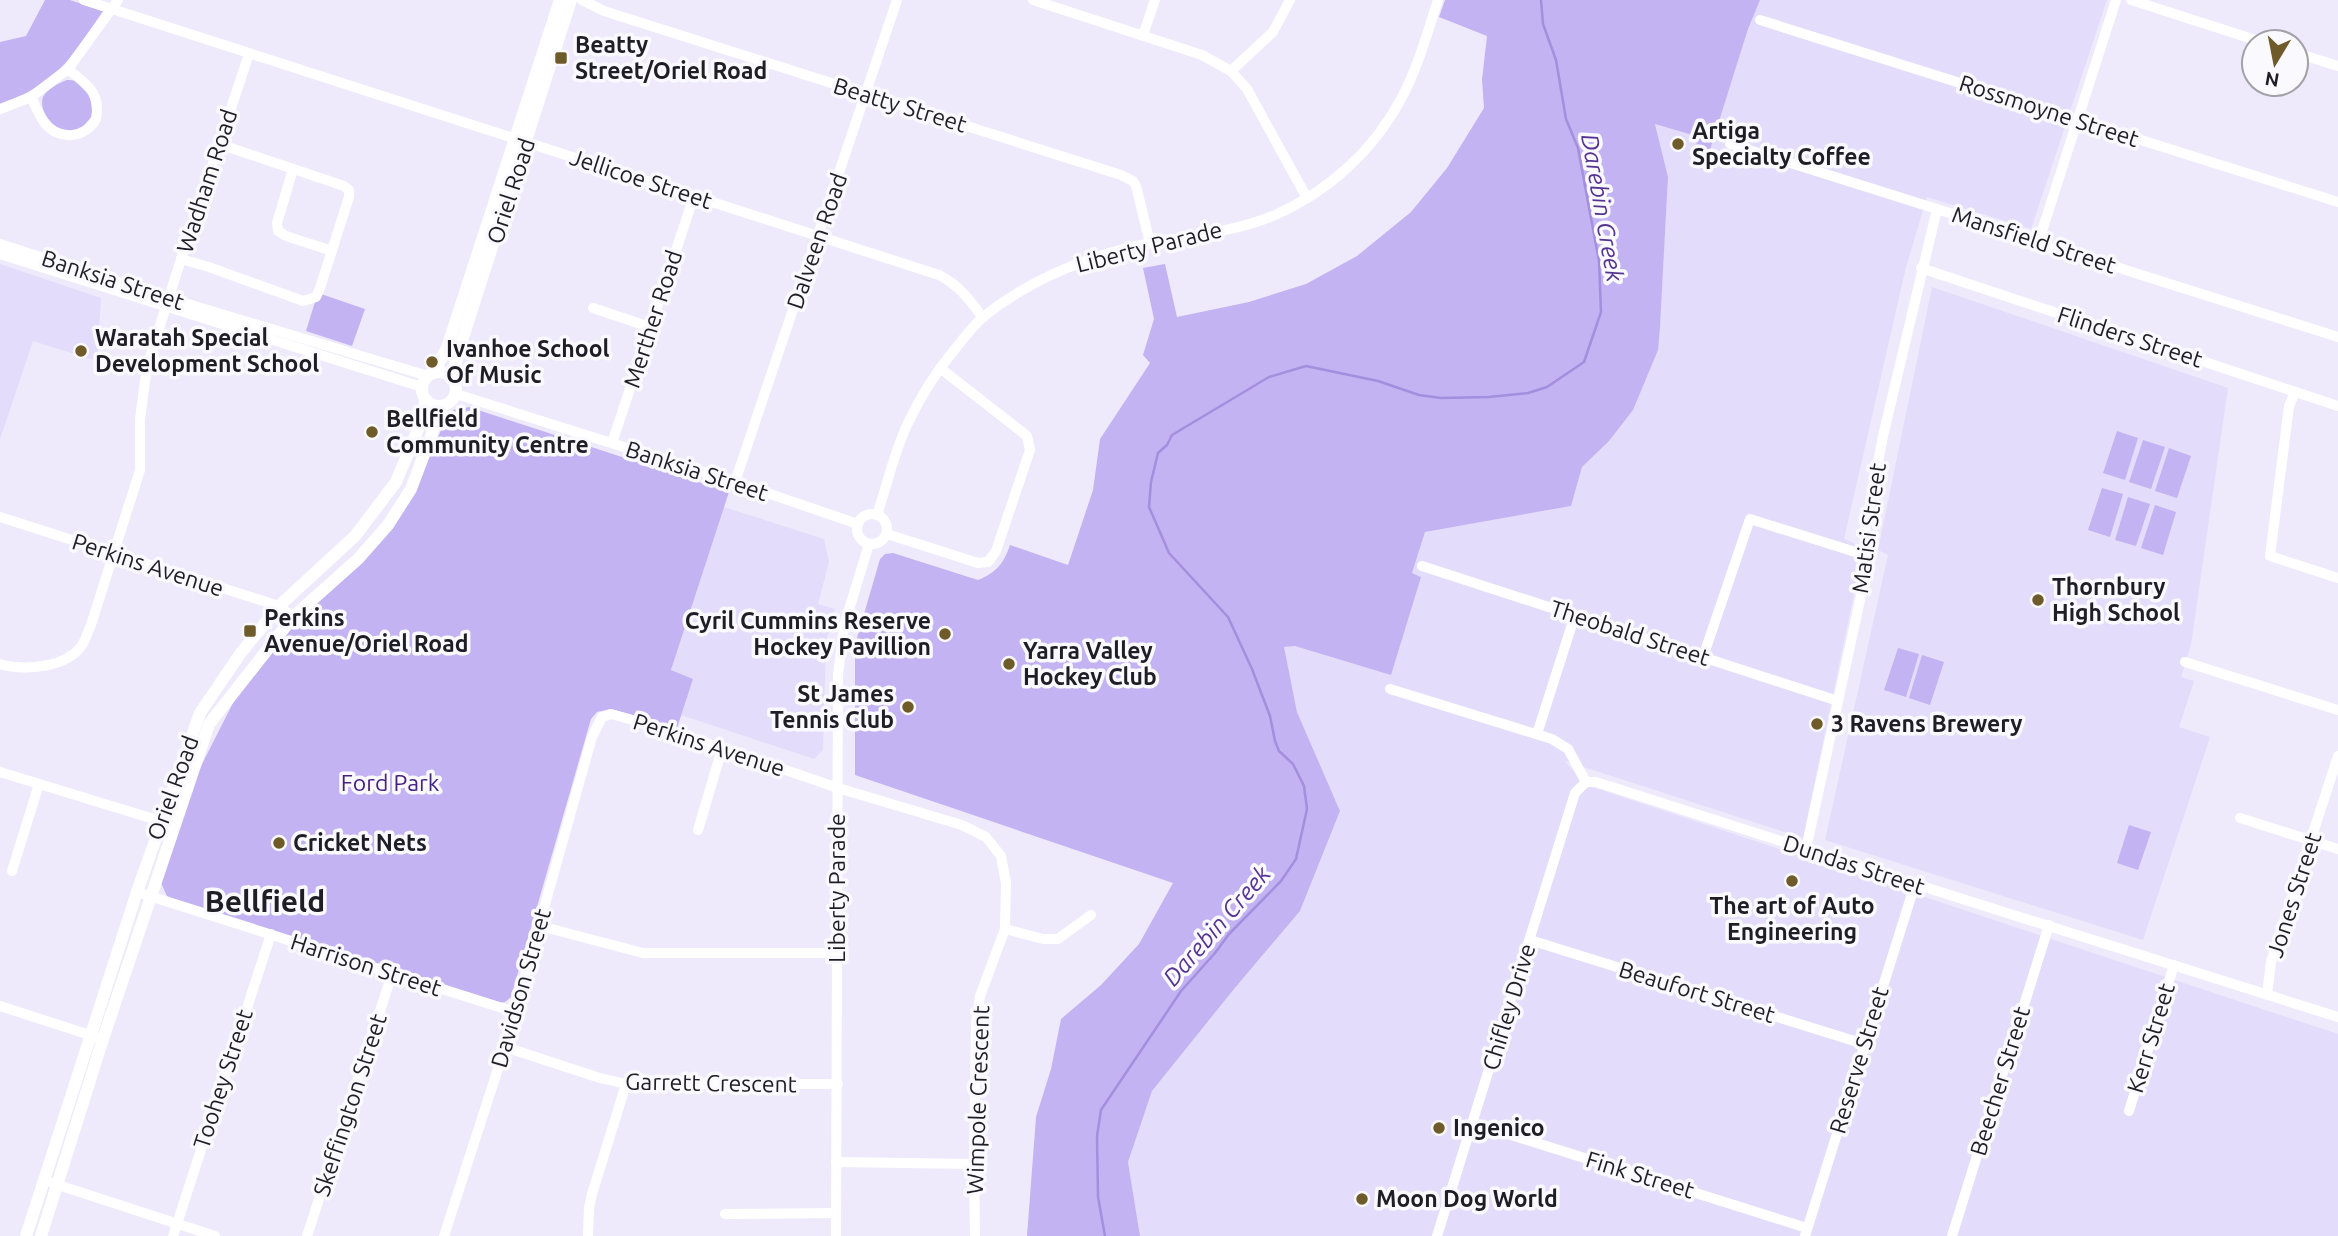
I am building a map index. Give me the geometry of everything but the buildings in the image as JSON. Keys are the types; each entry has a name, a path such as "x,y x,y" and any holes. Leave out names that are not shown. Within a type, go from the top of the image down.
{"main road":[{"name":"Oriel Road","path":"41,1236 58,1185 137,892 200,713 240,654 279,607 355,536 396,482 423,417 427,384 447,348 521,139 566,1"},
{"name":"Oriel Road","path":"456,388 455,366 521,139"},
{"path":"446,373 456,388 448,404 442,407 436,406 427,384 446,373"},
{"name":"Oriel Road","path":"26,1236 43,1181 151,897 208,724 293,617 358,559 388,525 411,489 442,407"}],"street":[{"name":"Jellicoe Street","path":"84,0 115,4 249,54 939,275 967,296 983,318"},
{"name":"Dalveen Road","path":"735,482 898,0"},
{"path":"1033,0 1202,55 1231,71 1247,89 1307,198"},
{"path":"1143,35 1155,0"},
{"path":"1231,71 1273,32 1290,0"},
{"name":"Liberty Parade","path":"877,515 906,426 940,368 983,318 1054,272 1150,243 1242,225 1273,215 1307,198 1347,169 1388,121 1410,82 1438,0"},
{"path":"2032,239 2042,231 2116,0"},
{"path":"2131,0 2240,35"},
{"name":"Beatty Street","path":"566,1 1133,181 1140,195 1150,243"},
{"path":"0,109 31,97 68,69 115,4"},
{"name":"Rossmoyne Street","path":"1760,20 2338,202"},
{"name":"Wadham Road","path":"0,664 24,668 56,663 73,655 82,646 91,625 138,477 141,461 139,419 147,367 249,54"},
{"path":"2310,57 2338,66"},
{"path":"31,97 44,122 51,129 59,134 74,136 85,132 96,119 97,99 92,89 68,69"},
{"path":"181,259 303,301 316,297 332,251 349,190 344,186 219,144"},
{"name":"Mansfield Street","path":"1730,144 2032,239 2048,248 2075,254 2338,337"},
{"path":"293,169 277,223 278,231 332,251"},
{"name":"Merther Road","path":"612,443 694,196"},
{"name":"Matisi Street","path":"1807,849 1865,578 1868,509 1921,268 1937,209"},
{"name":"Banksia Street","path":"0,244 167,303"},
{"name":"Banksia Street","path":"0,254 427,384"},
{"name":"Flinders Street","path":"1921,268 2338,406"},
{"path":"593,308 650,327"},
{"path":"887,534 978,563 988,562 996,551 1030,450 1027,436 940,368"},
{"name":"Banksia Street","path":"456,388 659,460 735,482 858,524"},
{"path":"2295,392 2289,406 2270,556 2338,578"},
{"path":"867,515 877,515 885,521 887,534 880,542 869,544 860,538 858,524 867,515"},
{"name":"Perkins Avenue","path":"0,517 279,607 293,617"},
{"path":"1703,657 1750,519 1865,555"},
{"name":"Liberty Parade","path":"835,1236 838,1084 838,675 840,649 850,601 869,544"},
{"name":"Theobald Street","path":"1422,566 1838,701"},
{"path":"1537,734 1575,615"},
{"path":"2185,662 2338,710"},
{"path":"1390,689 1552,739 1568,749 1586,782"},
{"name":"Perkins Avenue","path":"592,737 602,717 616,715 838,788"},
{"name":"Davidson Street","path":"444,1236 505,1047 592,737"},
{"path":"698,830 722,749"},
{"name":"Jones Street","path":"2267,995 2271,962 2338,756"},
{"path":"0,772 174,825"},
{"name":"Dundas Street","path":"1586,782 1596,782 2338,1017"},
{"name":"Chifley Drive","path":"1437,1236 1575,793 1586,782"},
{"path":"12,871 39,784"},
{"name":"Wimpole Crescent","path":"838,788 962,825 986,837 1001,856 1006,883 1005,929 980,996 976,1023 975,1236"},
{"path":"2240,818 2338,849"},
{"name":"Reserve Street","path":"1806,1232 1914,884"},
{"name":"Harrison Street","path":"137,892 515,1012"},
{"path":"1005,929 1043,939 1058,939 1091,915"},
{"name":"Beecher Street","path":"1952,1236 2049,925"},
{"path":"540,926 643,953 837,953"},
{"name":"Toohey Street","path":"173,1236 271,934"},
{"name":"Beaufort Street","path":"1530,940 1864,1044"},
{"name":"Kerr Street","path":"2129,1111 2174,965"},
{"name":"Skeffington Street","path":"307,1236 392,974"},
{"path":"0,1006 97,1037"},
{"name":"Garrett Crescent","path":"505,1047 626,1084 838,1084"},
{"path":"588,1236 592,1194 626,1084"},
{"name":"Fink Street","path":"1473,1123 1806,1232"},
{"path":"836,1162 974,1164"},
{"path":"43,1181 215,1236"},
{"path":"725,1213 836,1213"}],"shaded area":[{"path":"1760,0 2107,0 2031,229 1927,197 1906,267 1844,539 1854,543 1859,570 1803,838 1565,761 1586,785 2338,1034 2338,1236 1140,1236 1128,1162 1152,1091 1300,911 1340,811 1297,712 1283,647 1295,646 1419,581 1420,576 1412,573 1425,532 1571,506 1582,467 1609,441 1660,327 1668,177 1655,124 1696,136 1709,152 1748,29"},
{"name":"Waratah Special Development School","path":"0,264 101,298 97,361 33,341 0,439"},
{"name":"Thornbury High School","path":"1932,287 2228,388 2191,645 2181,677 2194,681 2179,727 2210,737 2143,940 1825,840 1888,555 1878,550"},
{"path":"724,507 824,539 829,562 818,604 835,609 826,641 823,750 814,759 681,715 693,679 671,670"}],"green space":[{"path":"45,0 70,0 103,11 61,68 36,88 0,105 0,42 26,36"},
{"path":"1445,0 1760,0 1748,29 1709,153 1697,149 1696,136 1655,124 1668,177 1660,327 1658,350 1633,410 1609,441 1582,467 1571,506 1425,532 1412,573 1421,577 1391,675 1295,646 1284,647 1297,712 1340,811 1300,911 1152,1091 1128,1162 1140,1236 1027,1236 1036,1117 1051,1069 1061,1019 1101,985 1139,944 1173,883 855,775 855,655 857,638 880,559 885,554 893,553 978,580 998,567 1010,545 1068,565 1093,490 1100,439 1150,363 1143,355 1154,319 1143,268 1165,264 1177,317 1249,302 1306,284 1357,256 1411,212 1447,168 1484,108 1482,80 1487,36 1439,17"},
{"path":"67,80 80,83 89,96 93,115 79,131 69,132 57,128 43,108 43,97 47,91"},
{"path":"321,294 365,309 352,346 306,331 315,302"},
{"name":"Ford Park","path":"469,407 729,492 671,670 693,679 677,728 611,709 597,712 591,719 511,997 498,1003 177,901 167,896 161,883 199,770 236,697 290,629 351,569 415,487 447,417 453,410"},
{"path":"2117,431 2138,438 2125,480 2103,473"},
{"path":"2143,440 2165,447 2151,489 2129,482"},
{"path":"2169,448 2191,456 2177,498 2155,491"},
{"path":"2102,488 2123,494 2110,537 2088,530"},
{"path":"2128,497 2150,504 2136,546 2115,540"},
{"path":"2155,505 2176,512 2163,555 2141,548"},
{"path":"1898,648 1919,654 1906,697 1884,690"},
{"path":"1922,655 1944,662 1930,705 1909,698"},
{"path":"2129,825 2151,832 2138,870 2117,863"}],"waterway":[{"name":"Darebin Creek","path":"1105,1236 1098,1197 1097,1136 1101,1110 1181,991 1229,934 1281,881 1296,859 1307,809 1304,786 1293,764 1279,751 1270,716 1228,617 1169,553 1149,507 1151,482 1158,453 1167,445 1172,435 1269,377 1306,366 1378,381 1419,395 1441,398 1528,393 1547,387 1584,362 1601,312 1599,261 1578,148 1566,119 1556,60 1543,24 1541,0"}],"place":[{"name":"Beatty Street/Oriel Road","path":"561,58"},
{"name":"Artiga Specialty Coffee","path":"1678,144"},
{"name":"Waratah Special Development School","path":"81,351"},
{"name":"Ivanhoe School Of Music","path":"432,362"},
{"name":"Bellfield Community Centre","path":"372,432"},
{"name":"Thornbury High School","path":"2038,600"},
{"name":"Perkins Avenue/Oriel Road","path":"250,631"},
{"name":"Cyril Cummins Reserve Hockey Pavillion","path":"945,634"},
{"name":"Yarra Valley Hockey Club","path":"1009,664"},
{"name":"St James Tennis Club","path":"908,707"},
{"name":"3 Ravens Brewery","path":"1817,724"},
{"name":"Cricket Nets","path":"279,843"},
{"name":"The art of Auto Engineering","path":"1792,881"},
{"name":"Ingenico","path":"1439,1128"},
{"name":"Moon Dog World","path":"1362,1199"}],"district":[{"name":"Bellfield","path":"265,902"}]}
